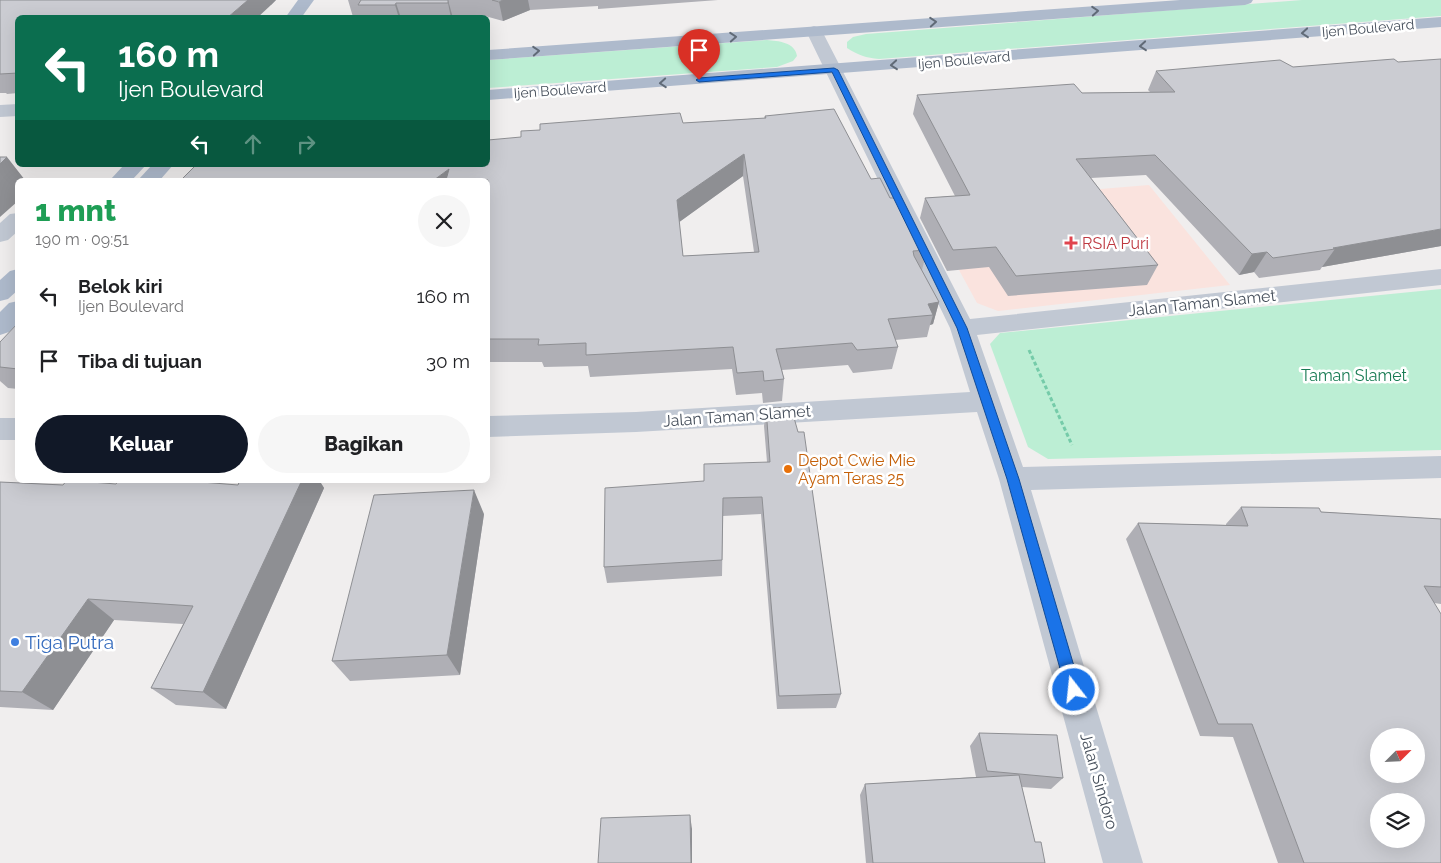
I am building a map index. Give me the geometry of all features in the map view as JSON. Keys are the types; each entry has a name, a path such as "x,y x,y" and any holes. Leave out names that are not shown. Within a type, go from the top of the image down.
{"main road":[{"path":"295,15 306,0"},
{"path":"490,55 1245,0"},
{"name":"Ijen Boulevard","path":"490,95 1441,22"},
{"path":"122,178 134,167"},
{"path":"150,178 161,167"},
{"path":"0,293 15,279"},
{"path":"0,326 15,312"}],"street":[{"name":"Jalan Sindoro","path":"814,31 962,328 1013,479 1123,863"},
{"path":"0,111 15,110"},
{"path":"0,235 15,222"},
{"name":"Jalan Taman Slamet","path":"962,328 1441,277"},
{"name":"Jalan Taman Slamet","path":"490,427 636,422 986,401"},
{"path":"0,429 15,429"},
{"path":"1013,479 1441,467"}],"path":[{"path":"1017,322 1086,477"}],"shaded area":[{"name":"RSIA Puri","path":"1149,185 1230,285 998,311 977,303 959,270 1076,191"}],"green space":[{"path":"1302,0 1441,0 1441,16 879,59 862,56 847,48 847,42 853,37 866,34"},
{"path":"767,40 790,45 796,51 797,56 793,61 777,67 490,88 490,60"},
{"name":"Taman Slamet","path":"1441,289 1441,450 1048,459 1028,447 990,344 1000,333"}],"building":[{"path":"0,0 248,0 230,15 15,15 15,73 0,74"},
{"path":"361,0 448,0 448,3 358,5"},
{"path":"1394,59 1398,62 1441,59 1441,229 1333,248 1335,249 1273,258 1267,252 1252,254 1155,155 1076,159 1158,265 1016,276 996,247 953,250 925,198 970,195 917,95 1074,84 1082,93 1175,92 1156,71 1280,60 1293,67"},
{"path":"834,109 871,179 880,178 890,198 900,198 927,250 913,251 914,256 939,302 928,304 933,315 888,319 898,347 857,350 852,343 776,349 784,379 764,381 763,371 737,373 733,347 586,355 586,343 538,345 539,339 490,339 490,178 447,178 449,169 437,178 183,178 194,167 490,167 490,140 521,137 521,131 540,130 540,124 680,113 683,123 766,118 765,116","holes":["744,154 759,252 683,256 677,200"]},
{"path":"0,157 7,157 0,164"},
{"path":"15,326 15,369 0,367 0,342"},
{"path":"791,407 798,432 804,432 841,694 779,696 762,497 723,498 722,560 604,567 605,488 704,481 704,464 770,462 766,408"},
{"path":"0,482 63,485 65,483 214,483 238,485 239,483 301,483 203,692 151,688 193,606 88,599 22,692 0,691"},
{"path":"474,490 447,655 332,661 374,495"},
{"path":"1241,507 1319,508 1321,512 1441,519 1441,587 1424,586 1441,614 1441,863 1304,863 1252,724 1218,724 1138,523 1248,526"},
{"path":"979,733 1057,735 1063,778 987,771"},
{"path":"1019,775 1035,842 1041,842 1045,863 873,863 865,784"},
{"path":"690,815 691,863 598,863 601,818"}],"place":[{"name":"RSIA Puri","path":"1071,243"},
{"name":"Depot Cwie Mie Ayam Teras 25","path":"788,469"},
{"name":"Tiga Putra","path":"15,642"}],"route":[{"path":"699,80 834,70 962,328 1013,479 1074,690"}]}
